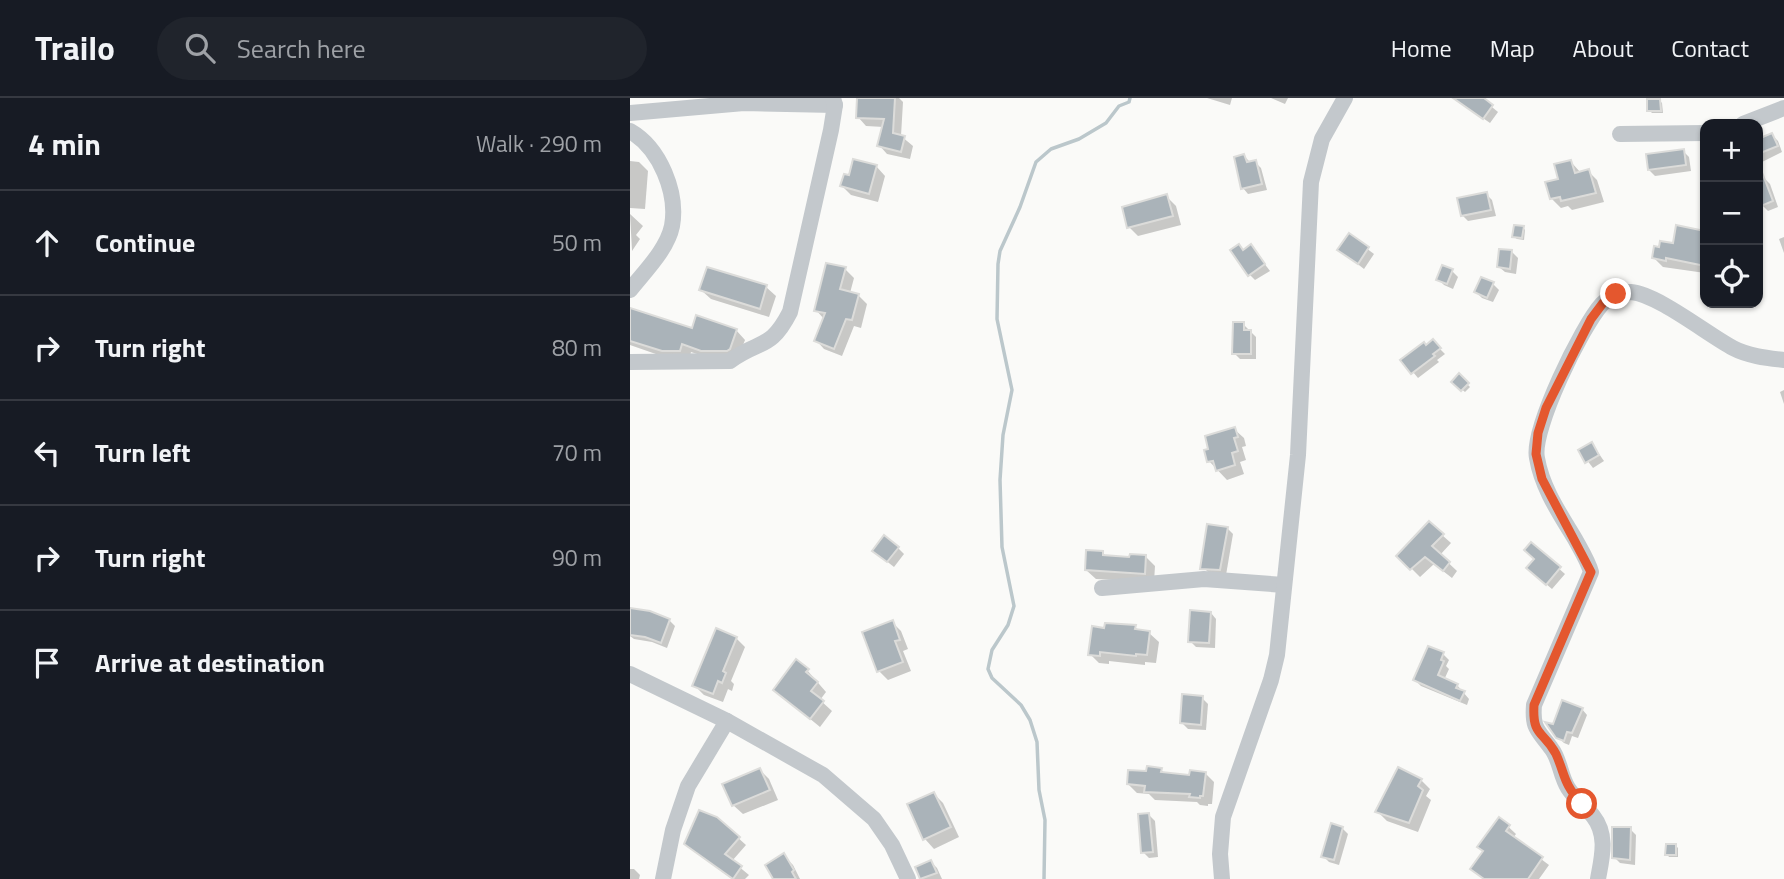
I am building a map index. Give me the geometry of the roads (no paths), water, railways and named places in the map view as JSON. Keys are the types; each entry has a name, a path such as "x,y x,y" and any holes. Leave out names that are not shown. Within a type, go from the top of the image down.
{"street":[{"path":"1222,879 1220,854 1223,817 1271,680 1277,655 1298,455 1311,182 1322,139 1345,98"},
{"path":"630,113 744,103 834,102 790,312 782,328 772,340 758,348 742,352 730,362 630,362"},
{"path":"1756,119 1784,108"},
{"path":"630,131 650,149 663,170 672,199 671,228 660,250 630,290"},
{"path":"1620,134 1700,133"},
{"path":"1598,879 1603,848 1601,832 1594,817 1570,791 1556,755 1540,735 1533,719 1534,705 1591,572 1542,479 1536,454 1538,433 1546,408 1591,319 1603,303 1616,294 1632,292 1653,299 1735,349 1784,360"},
{"path":"1102,589 1205,579 1284,585"},
{"path":"630,674 727,720 823,775 874,819 892,845 908,879"},
{"path":"663,879 673,830 688,786 727,720"}],"waterway":[{"path":"1044,879 1045,820 1039,790 1037,742 1030,720 1021,705 992,678 988,669 992,650 1008,625 1014,606 1002,547 1000,480 1003,435 1012,390 997,319 998,264 1000,251 1036,162 1051,149 1079,139 1106,123 1119,106 1129,102 1130,98"}]}
